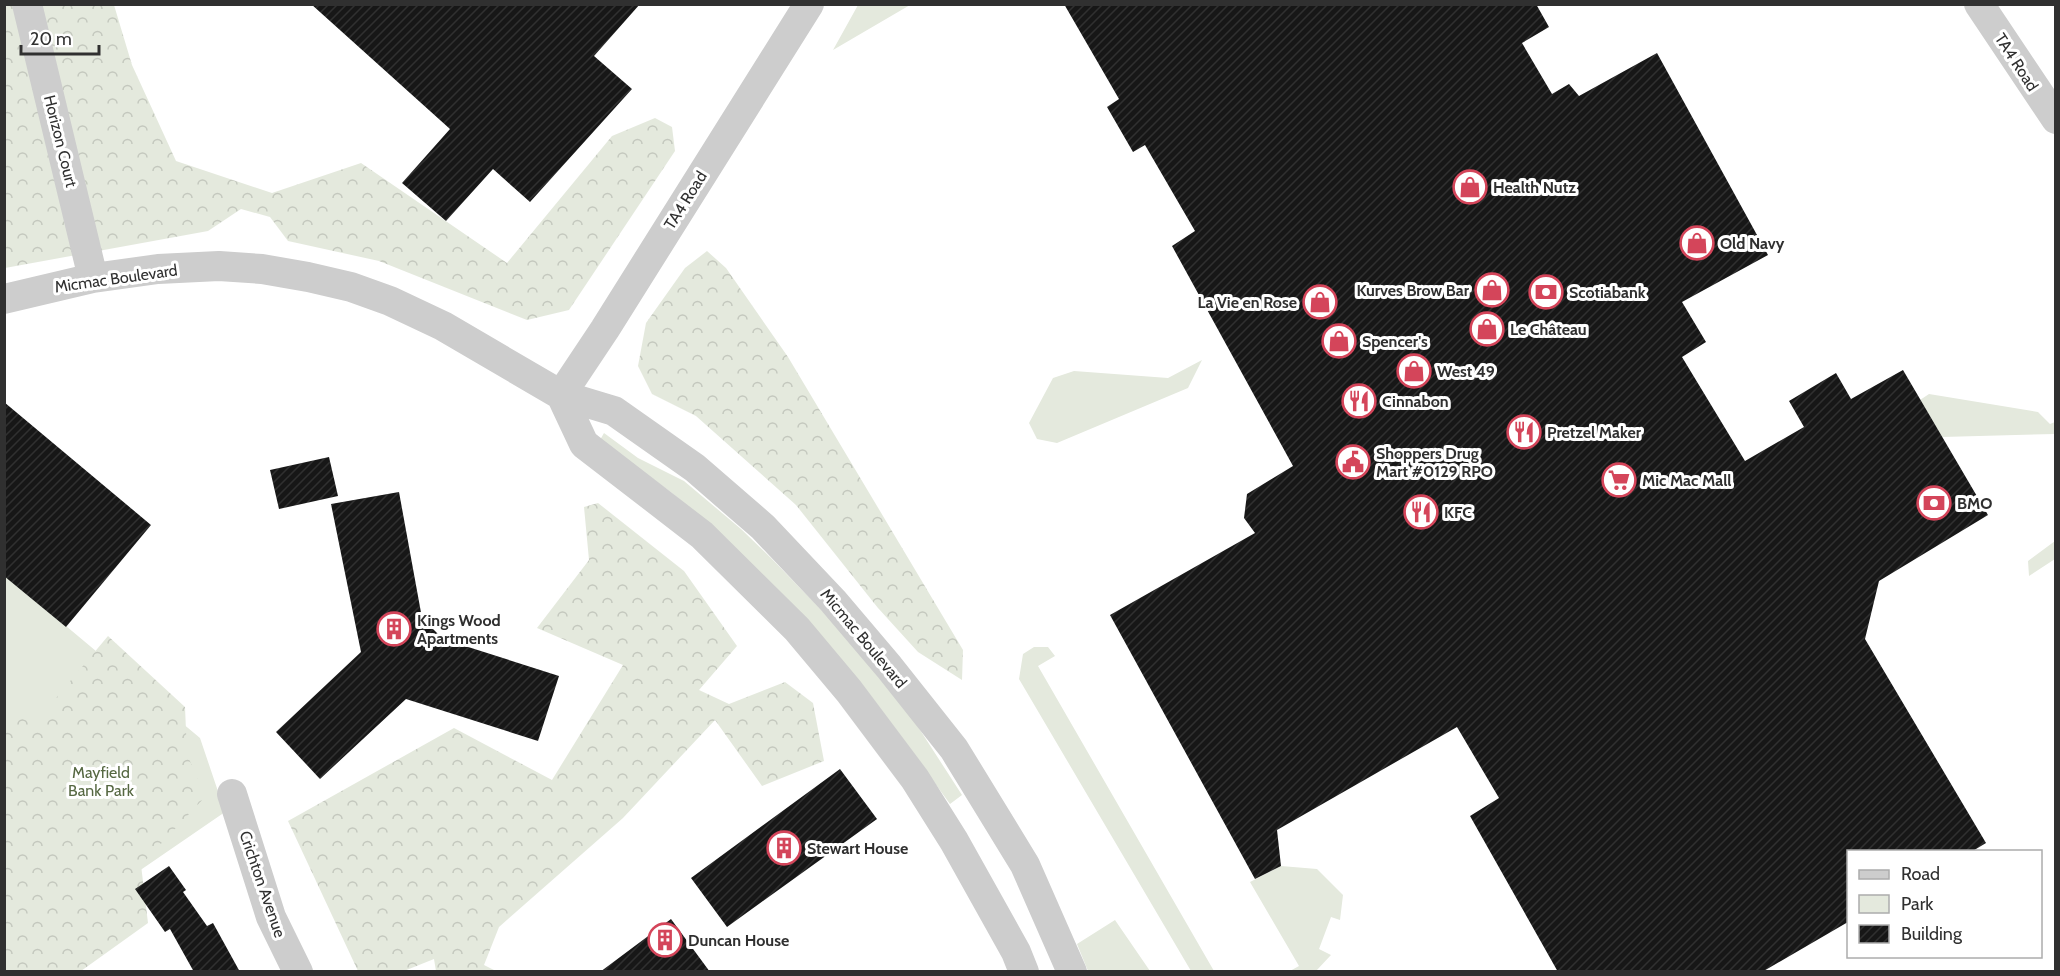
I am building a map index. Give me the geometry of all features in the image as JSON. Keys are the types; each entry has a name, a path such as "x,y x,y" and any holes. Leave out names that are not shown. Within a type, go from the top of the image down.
{"street":[{"name":"Horizon Court","path":"27,4 93,278"},
{"name":"TA4 Road","path":"561,395 809,4"},
{"name":"TA4 Road","path":"1979,4 2055,119"},
{"name":"Micmac Boulevard","path":"4,298 93,278 158,269 219,266 262,269 351,287 390,301 443,326 561,395 614,411 695,468 763,527 833,601 890,667 954,749 1025,865 1072,972"},
{"path":"561,395 584,444 702,535 797,630 849,691 915,779 954,841 1016,952 1024,972"},
{"name":"Crichton Avenue","path":"232,794 271,917 298,972"}],"green space":[{"path":"858,4 910,5 833,50"},
{"path":"5,5 114,5 132,65 176,161 272,193 361,163 507,263 612,136 655,118 672,127 675,151 569,310 527,320 379,261 288,241 270,217 241,209 208,231 5,268"},
{"path":"707,251 726,268 788,357 963,650 962,680 918,652 878,608 796,505 696,416 652,394 638,366 646,323 685,268"},
{"path":"1202,360 1188,388 1057,443 1037,439 1029,423 1053,378 1074,371 1168,378"},
{"path":"1929,394 2038,412 2050,424 2055,422 2055,434 1942,437 1920,400"},
{"path":"604,433 638,458 684,481 770,557 833,622 911,716 962,795 950,804 894,727 727,539 672,493 600,440"},
{"path":"598,503 684,571 737,646 699,690 729,704 785,682 813,703 824,761 762,786 715,720 623,818 499,927 484,965 496,971 436,971 434,959 404,971 358,971 288,821 454,728 552,780 623,665 537,628 589,560 584,507"},
{"path":"2055,541 2055,559 2029,576 2028,561"},
{"name":"Mayfield Bank Park","path":"5,575 200,738 225,812 75,915 5,947"},
{"name":"Mayfield Bank Park","path":"108,636 185,707 187,754 205,797 141,865 148,923 81,971 5,972 5,713 35,723"},
{"path":"1034,647 1048,647 1055,656 1038,666 1214,971 1191,971 1019,679 1023,654"},
{"path":"1281,866 1317,869 1343,895 1340,920 1331,917 1319,949 1331,955 1316,971 1290,971 1299,966 1250,882"},
{"path":"1115,920 1150,971 1088,971 1077,944"}],"building":[{"path":"311,4 640,4 594,56 632,89 530,202 493,169 446,221 402,183 450,129"},
{"name":"Mic Mac Mall","path":"1064,4 1536,4 1549,27 1522,43 1552,94 1569,84 1579,96 1657,53 1768,255 1682,302 1706,342 1682,357 1745,461 1804,427 1789,401 1836,373 1851,399 1903,370 1988,515 1879,581 1865,639 1986,843 1974,850 1847,850 1847,923 1762,972 1558,972 1470,816 1499,798 1457,727 1277,830 1281,866 1255,879 1110,615 1255,533 1244,518 1247,494 1293,466 1172,246 1195,231 1145,145 1133,152 1107,107 1119,99"},
{"path":"4,402 151,525 66,627 4,576"},
{"path":"329,457 338,496 279,509 270,470"},
{"name":"Kings Wood Apartments","path":"399,492 422,618 443,639 559,676 538,741 406,699 320,779 276,732 361,652 331,504"},
{"name":"Stewart House","path":"840,769 877,819 727,927 691,878"},
{"path":"169,866 186,890 183,892 207,926 213,923 240,972 194,972 170,929 165,932 135,889"},
{"name":"Duncan House","path":"671,919 710,972 600,972"}],"place":[{"name":"Health Nutz","path":"1470,187"},
{"name":"Old Navy","path":"1697,243"},
{"name":"Kurves Brow Bar","path":"1492,290"},
{"name":"Scotiabank","path":"1546,292"},
{"name":"La Vie en Rose","path":"1320,302"},
{"name":"Le Château","path":"1487,329"},
{"name":"Spencer's","path":"1339,341"},
{"name":"West 49","path":"1414,371"},
{"name":"Cinnabon","path":"1359,401"},
{"name":"Pretzel Maker","path":"1524,432"},
{"name":"Shoppers Drug Mart #0129 RPO","path":"1353,462"},
{"name":"Mic Mac Mall","path":"1619,480"},
{"name":"BMO","path":"1934,503"},
{"name":"KFC","path":"1421,512"},
{"name":"Kings Wood Apartments","path":"394,629"},
{"name":"Stewart House","path":"784,848"},
{"name":"Duncan House","path":"665,940"}]}
